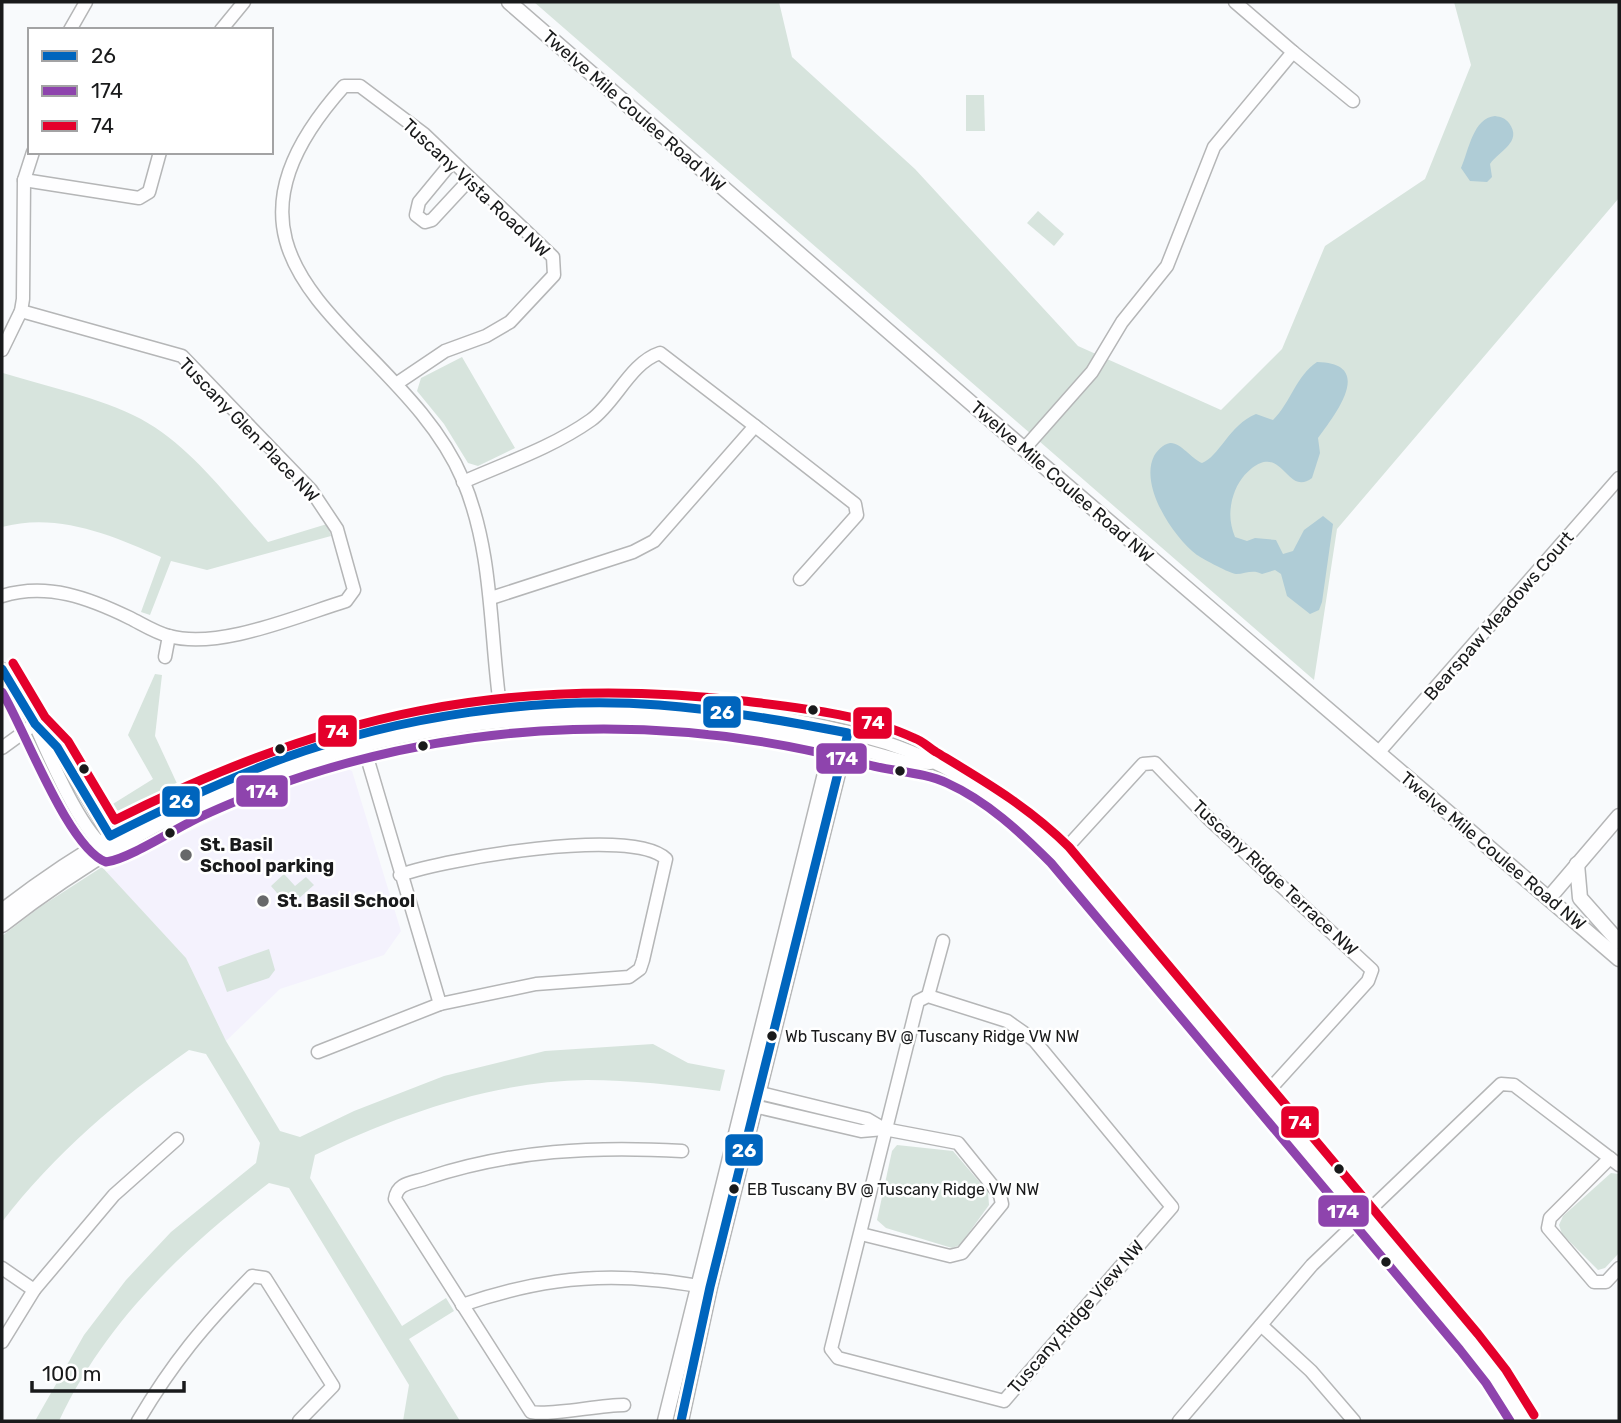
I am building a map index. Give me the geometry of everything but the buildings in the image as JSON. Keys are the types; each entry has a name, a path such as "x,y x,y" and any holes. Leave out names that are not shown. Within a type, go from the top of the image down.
{"street":[{"path":"71,28 86,2"},
{"path":"223,28 244,2"},
{"name":"Twelve Mile Coulee Road NW","path":"509,2 1024,449 1619,958"},
{"path":"1235,2 1353,102"},
{"path":"1024,449 1092,372 1122,322 1167,266 1214,147 1293,52"},
{"name":"Tuscany Vista Road NW","path":"396,384 445,351 486,336 510,321 554,275 553,257 425,134 360,86 345,86 302,140 291,166 283,214 292,258 302,279 324,310 396,384 426,420 463,482 476,521 491,598 501,713"},
{"path":"2,350 21,311 24,180 32,154"},
{"path":"24,180 139,198 149,192 159,154"},
{"path":"452,162 419,202 416,215 425,222 432,220 470,179"},
{"name":"Tuscany Glen Place NW","path":"2,596 19,591 48,590 82,597 169,636 214,638 346,601 354,590 337,529 311,490 182,356 21,311"},
{"path":"463,482 561,439 593,419 618,394 646,358 660,354 855,505 856,516 800,579"},
{"path":"491,598 633,552 654,541 755,426"},
{"name":"Bearspaw Meadows Court","path":"1378,753 1619,478"},
{"path":"164,657 169,636"},
{"path":"2,669 35,724 57,747 105,843"},
{"path":"2,911 105,843 217,783 282,758 362,739 501,713 662,715 757,726 840,737 906,762 930,763 974,784 1010,809 1060,855 1490,1367 1524,1421"},
{"path":"2,748 35,724"},
{"path":"681,1421 704,1287 745,1097 840,737"},
{"path":"665,1421 759,1100 840,737"},
{"path":"362,739 440,1004"},
{"name":"Tuscany Ridge Terrace NW","path":"1060,855 1143,764 1155,763 1209,818 1372,970 1368,981 1262,1098"},
{"path":"1549,898 1619,816"},
{"path":"2,925 105,843"},
{"path":"318,1052 440,1004 536,984 629,977 640,969 666,859 657,850 639,846 530,849 429,865 400,875"},
{"path":"1577,864 1580,898 1619,942"},
{"name":"Tuscany Ridge View NW","path":"928,996 943,941"},
{"name":"Tuscany Ridge View NW","path":"928,996 1007,1021 1034,1040 1172,1206 1004,1401 838,1358 831,1349 918,1001 928,996"},
{"path":"1179,1421 1312,1265 1501,1084 1514,1085 1614,1161 1550,1217 1548,1228 1594,1282 1606,1282 1619,1268"},
{"path":"745,1097 861,1131 884,1129 958,1143 1000,1195 1002,1204 962,1253 950,1256 861,1234"},
{"path":"2,1342 34,1290 114,1195 177,1139"},
{"path":"624,1405 586,1406 542,1414 531,1412 395,1199 401,1186 483,1161 551,1150 622,1147 682,1151"},
{"path":"2,1268 34,1290"},
{"path":"138,1421 169,1370 204,1325 252,1276 265,1278 333,1386 299,1421"},
{"path":"463,1305 506,1290 571,1278 653,1280 704,1287"},
{"path":"1261,1325 1311,1371 1354,1421"}],"shaded area":[{"path":"534,2 779,2 792,57 915,169 1078,346 1221,410 1282,349 1325,246 1425,179 1471,65 1454,2 1619,2 1619,198 1337,529 1314,680"},
{"path":"966,95 984,95 985,131 966,131"},
{"path":"1038,211 1064,234 1054,246 1027,223"},
{"path":"462,357 515,448 478,466 468,463 444,424 417,391 421,378"},
{"path":"3,373 108,404 160,431 194,459 268,542 327,524 331,536 207,570 171,561 150,615 141,612 161,557 104,534 64,524 43,522 2,527"},
{"path":"155,674 162,675 155,736 180,790 126,818 117,810 108,807 153,779 128,735"},
{"name":"St. Basil School","path":"345,768 352,771 401,931 384,955 280,989 226,1041 186,958 106,872 258,798"},
{"path":"102,867 186,958 226,1041 280,1131 300,1137 354,1111 444,1076 545,1051 653,1044 688,1063 725,1070 720,1091 654,1083 587,1080 552,1082 482,1094 413,1114 315,1155 310,1178 402,1326 446,1298 454,1311 409,1339 460,1421 403,1421 409,1385 289,1188 269,1183 207,1234 149,1289 100,1351 59,1421 35,1421 84,1335 126,1280 171,1232 256,1163 260,1143 206,1054 189,1050 89,1128 44,1173 2,1222 2,936 40,907"},
{"path":"284,874 295,886 306,877 314,885 289,907 271,886"},
{"path":"269,949 275,970 269,978 227,992 218,967"},
{"path":"897,1145 953,1151 988,1192 989,1205 960,1245 952,1248 886,1228 877,1220 892,1151"},
{"path":"1611,1173 1619,1174 1619,1253 1605,1268 1598,1270 1562,1234 1559,1225 1563,1216"}],"water":[{"path":"1495,116 1509,123 1513,130 1512,141 1490,164 1492,177 1487,182 1470,181 1461,168 1469,144 1482,122"},
{"path":"1317,362 1335,365 1344,371 1348,380 1341,404 1318,438 1320,453 1312,478 1304,482 1296,481 1271,462 1262,462 1239,482 1230,514 1235,537 1247,541 1255,538 1276,540 1283,554 1293,551 1304,530 1323,516 1333,524 1322,602 1319,610 1310,614 1287,596 1281,574 1275,570 1262,574 1233,573 1200,557 1188,547 1178,537 1161,510 1151,482 1151,468 1155,454 1167,444 1178,445 1202,463 1247,419 1256,414 1273,420 1304,374"}],"transit line":[{"name":"74","path":"13,663 45,717 68,741 115,820 193,783 269,753 344,729 420,711 497,699 576,693 658,694 744,701 809,709 853,718 917,739 1022,807 1069,847 1478,1334 1506,1370 1534,1415"},
{"name":"26","path":"2,669 35,724 57,747 110,836 196,794 284,758 375,731 469,712 565,704 659,705 754,716 848,733 710,1287 681,1421"},
{"name":"174","path":"2,692 62,812 77,835 92,852 106,862 137,851 213,811 280,784 352,762 425,745 499,735 573,730 648,730 722,736 796,748 928,777 962,790 1015,829 1051,863 1460,1350 1486,1383 1510,1421"}],"place":[{"name":"St. Basil School parking","path":"186,855"},
{"name":"St. Basil School","path":"263,901"},
{"name":"Wb Tuscany BV @ Tuscany Ridge VW NW","path":"772,1036"},
{"name":"EB Tuscany BV @ Tuscany Ridge VW NW","path":"734,1189"}]}
